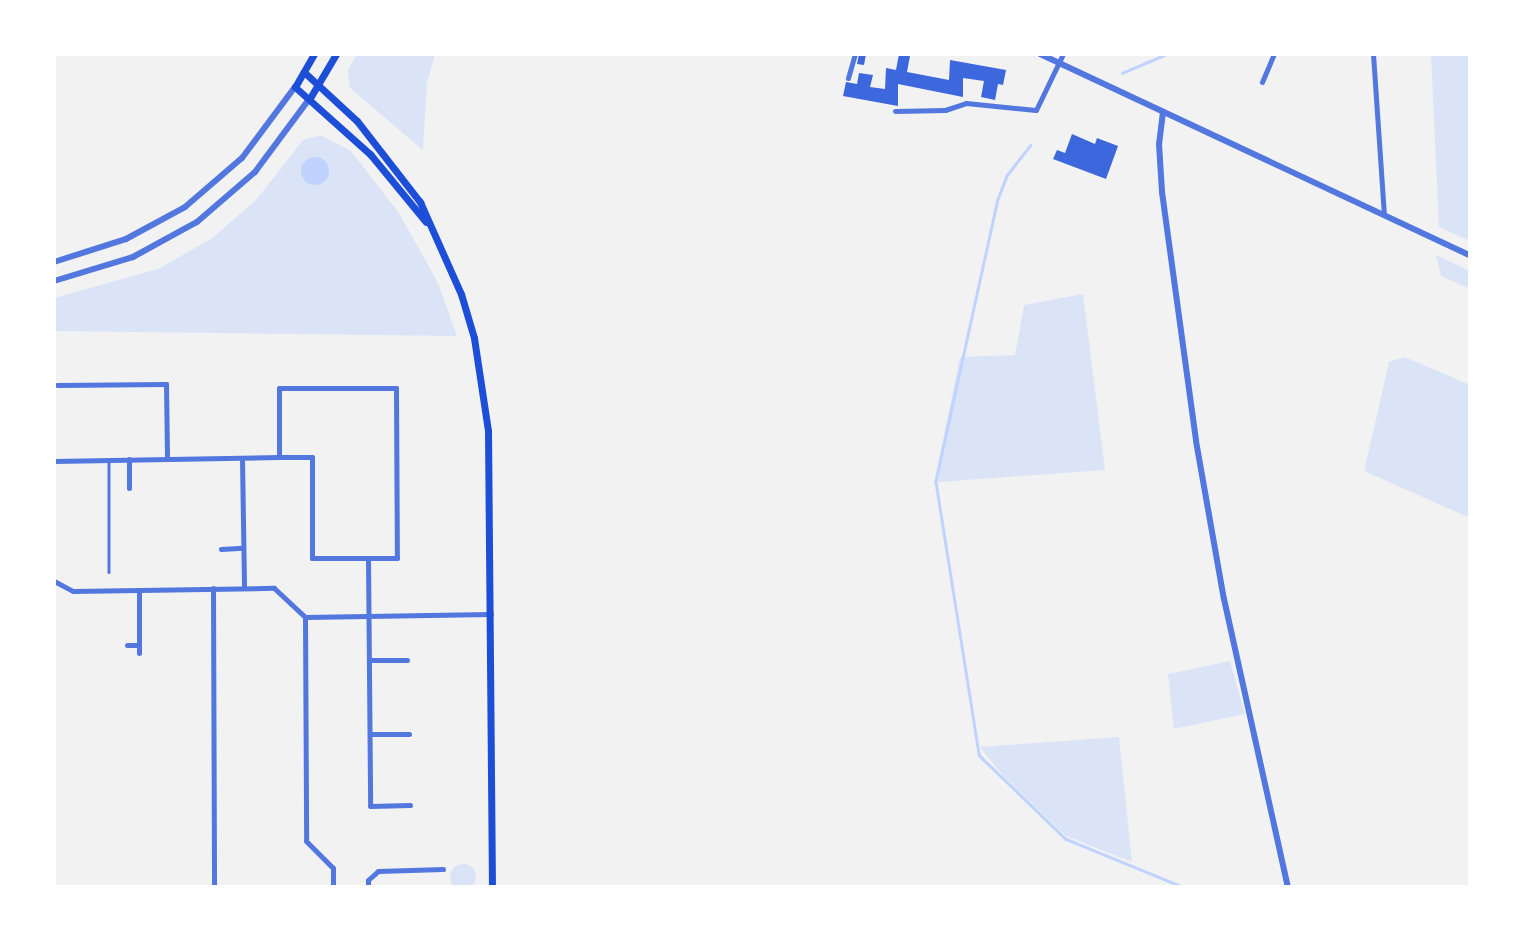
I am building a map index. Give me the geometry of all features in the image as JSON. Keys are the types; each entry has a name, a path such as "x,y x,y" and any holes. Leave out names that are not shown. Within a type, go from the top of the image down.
{"main road":[{"path":"314,54 295,87 370,154 429,226"},
{"path":"310,98 336,54"},
{"path":"304,72 319,83 392,161 420,202 461,294 484,384 493,614 492,887"}],"street":[{"path":"848,78 855,54"},
{"path":"1040,54 1470,255"},
{"path":"895,111 945,110 966,103 1036,110 1063,54"},
{"path":"1262,82 1275,54"},
{"path":"1373,54 1384,215"},
{"path":"54,261 125,239 185,207 242,158 295,87"},
{"path":"54,281 133,257 197,222 255,172 310,98"},
{"path":"1163,112 1159,144 1162,192 1194,432 1227,611 1288,887"},
{"path":"57,385 166,384 167,459"},
{"path":"54,461 312,457 312,558 397,558 396,388 279,388 279,457"},
{"path":"242,458 244,588"},
{"path":"129,459 130,488"},
{"path":"221,549 243,548"},
{"path":"368,558 370,806 410,805"},
{"path":"54,581 72,591 279,589 304,617 306,841 333,869 333,887"},
{"path":"213,588 214,887"},
{"path":"139,590 139,653"},
{"path":"304,617 493,614"},
{"path":"127,645 139,645"},
{"path":"369,660 407,660"},
{"path":"370,734 409,734"},
{"path":"368,887 368,880 379,871 443,869"}],"lane":[{"path":"109,459 109,572"}],"shaded area":[{"path":"357,54 435,54 427,83 423,150 350,88 348,70"},
{"path":"1431,54 1470,54 1470,241 1439,227"},
{"path":"320,135 351,151 399,213 438,283 457,336 54,331 54,298 158,269 211,239 256,200 303,140"},
{"path":"1436,255 1470,271 1470,289 1441,276"},
{"path":"1083,294 1105,470 939,482 938,465 960,357 1015,355 1024,305"},
{"path":"1405,357 1470,385 1470,518 1364,471 1389,362"},
{"path":"1230,661 1245,714 1174,729 1168,674"},
{"path":"1119,737 1132,862 1066,836 1003,776 980,747"},
{"path":"463,864 472,868 476,877 472,886 463,890 454,886 450,877 454,868"}],"water":[{"path":"315,157 325,161 329,171 325,181 315,185 305,181 301,171 305,161"}],"building":[{"path":"859,54 866,54 864,65 857,64"},
{"path":"899,54 918,54 910,56 907,72 949,80 950,60 1006,70 1003,85 998,84 995,100 981,97 984,81 963,78 963,97 898,84 898,106 843,96 846,82 857,84 859,73 873,75 870,87 885,89 886,68 896,70"},
{"path":"1072,134 1095,144 1097,138 1118,146 1106,179 1053,159 1057,150 1065,153"}],"waterway":[{"path":"1122,73 1167,54"},
{"path":"1031,145 1007,176 998,199 936,482 979,755 1066,839 1183,887"}]}
